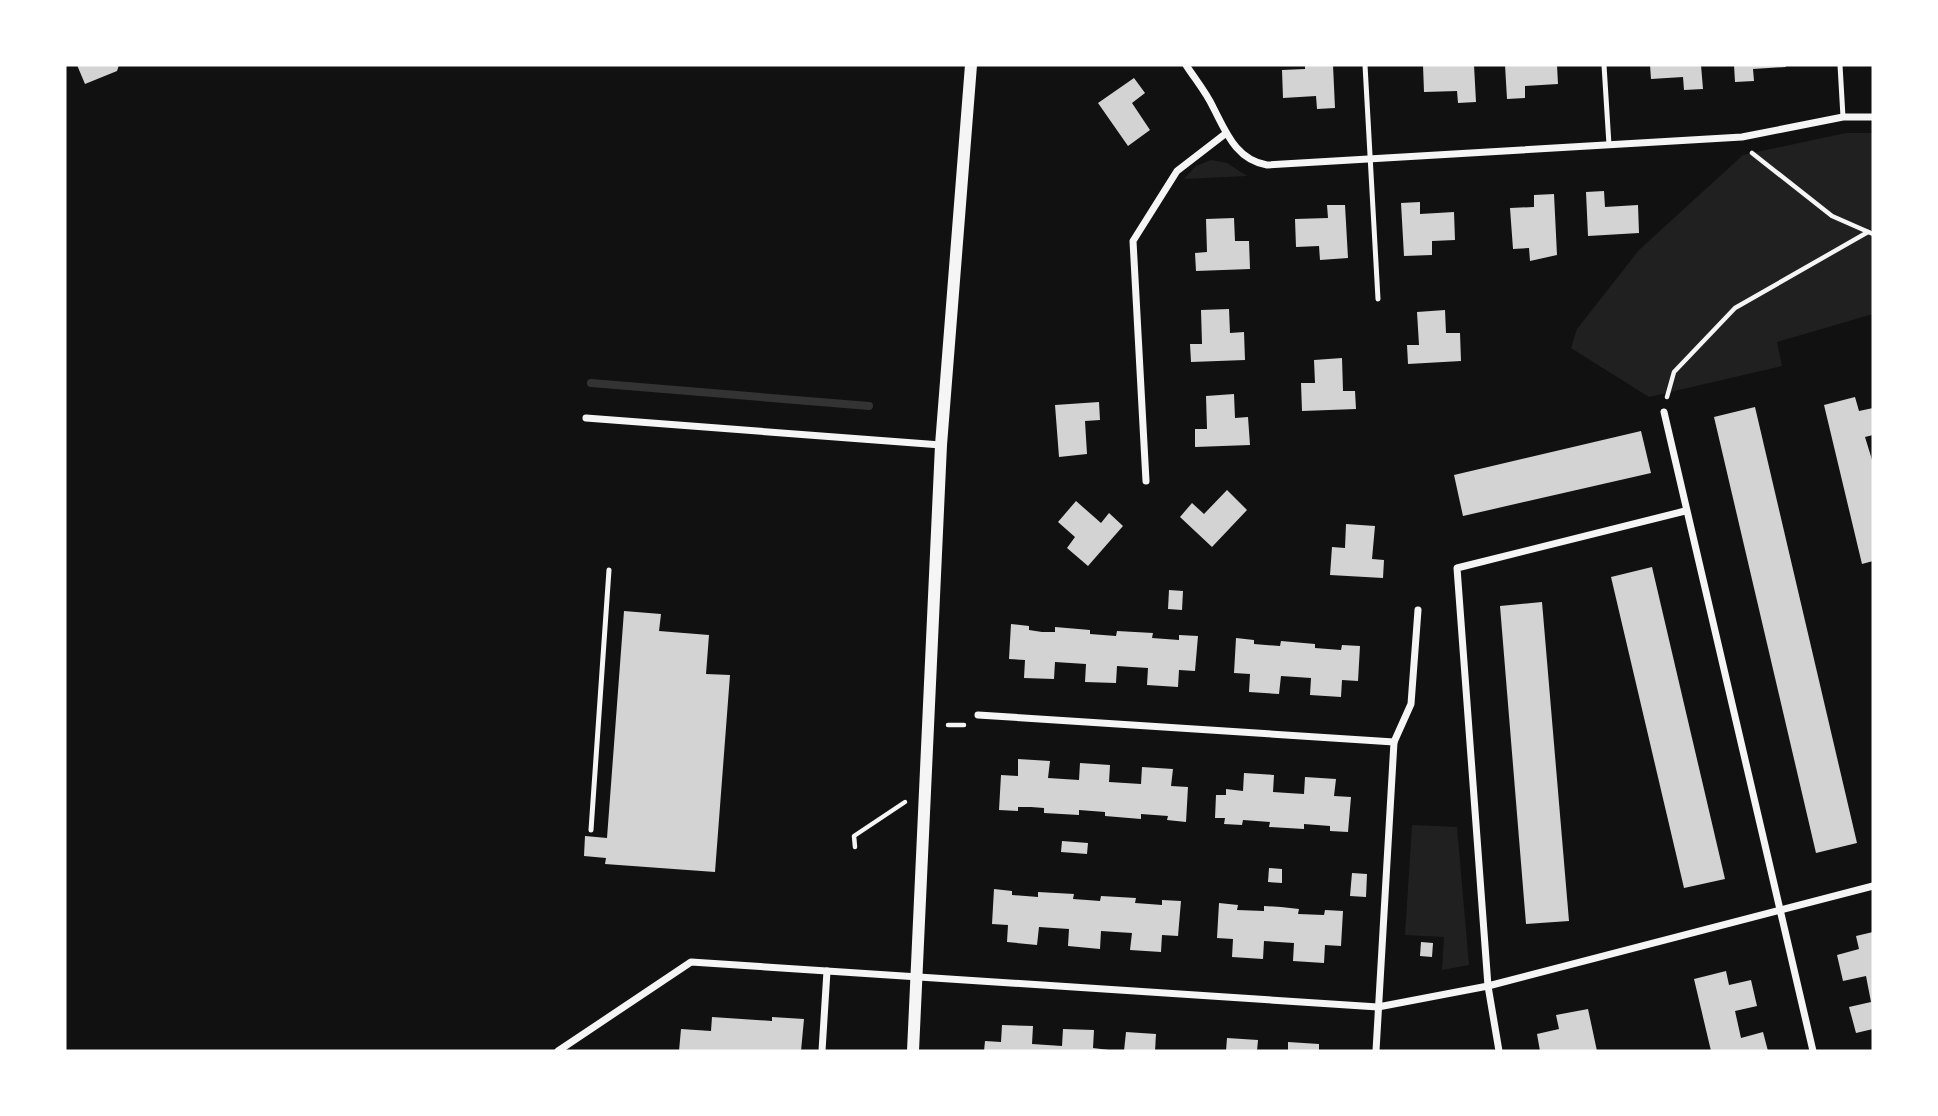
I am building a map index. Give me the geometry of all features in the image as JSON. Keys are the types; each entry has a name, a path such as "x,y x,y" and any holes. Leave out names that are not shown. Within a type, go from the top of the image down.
{"street":[{"path":"913,1051 941,445 971,65"},
{"path":"1186,65 1212,105 1225,134 1241,153 1254,163 1267,165 1742,137 1843,117 1873,117"},
{"path":"1146,481 1133,241 1177,171 1225,134"},
{"path":"1664,412 1813,1051"},
{"path":"586,418 941,445"},
{"path":"1499,1051 1488,986 1457,568 1685,511"},
{"path":"1376,1051 1394,742 1411,704 1418,610"},
{"path":"978,715 1394,742"},
{"path":"558,1051 691,962 879,973 918,979 1378,1007 1488,986 1873,886"},
{"path":"822,1051 827,971"}],"lane":[{"path":"1365,65 1378,299"},
{"path":"1604,65 1609,145"},
{"path":"1840,65 1843,117"},
{"path":"591,830 609,570"}],"path":[{"path":"1752,153 1832,216 1871,233"},
{"path":"1664,412 1674,372 1735,308 1871,233"},
{"path":"855,846 854,836 909,800"}],"shaded area":[{"path":"1846,133 1873,133 1873,314 1777,342 1782,366 1649,397 1571,348 1577,329 1639,250 1743,155"},
{"path":"1211,160 1227,163 1247,176 1184,179 1196,166"},
{"path":"1412,825 1457,827 1469,965 1442,970 1444,937 1405,935"}],"building":[{"path":"77,65 119,65 117,71 85,84"},
{"path":"1305,65 1333,65 1335,108 1317,109 1316,96 1283,98 1282,70 1305,69"},
{"path":"1423,65 1474,65 1476,102 1458,103 1457,91 1424,92"},
{"path":"1505,65 1557,65 1558,84 1525,86 1525,98 1507,99"},
{"path":"1650,65 1701,65 1703,89 1684,90 1683,77 1651,79"},
{"path":"1734,65 1786,67 1753,69 1754,81 1735,82"},
{"path":"1134,78 1145,93 1132,103 1150,130 1128,146 1098,103"},
{"path":"1604,191 1605,207 1638,205 1639,233 1588,236 1586,192"},
{"path":"1554,194 1557,255 1530,261 1529,248 1513,249 1510,208 1534,207 1534,195"},
{"path":"1420,202 1420,214 1454,212 1455,240 1432,241 1432,255 1404,256 1401,203"},
{"path":"1327,205 1345,205 1348,258 1320,260 1319,246 1296,247 1295,219 1328,218"},
{"path":"1234,218 1235,241 1249,241 1250,269 1196,271 1195,253 1207,252 1206,219"},
{"path":"1229,309 1230,333 1244,332 1245,360 1191,362 1190,344 1202,344 1201,310"},
{"path":"1445,310 1446,333 1460,333 1461,361 1408,364 1407,345 1419,345 1417,312"},
{"path":"1342,358 1343,391 1355,391 1356,409 1302,411 1301,383 1315,383 1314,360"},
{"path":"1234,394 1235,418 1248,417 1250,445 1195,447 1195,429 1207,429 1206,396"},
{"path":"1855,397 1859,411 1873,408 1873,435 1865,437 1873,463 1873,561 1862,564 1824,405"},
{"path":"1099,402 1100,420 1085,421 1087,454 1059,457 1055,405"},
{"path":"1755,407 1857,843 1816,853 1714,417"},
{"path":"1641,431 1651,473 1463,516 1454,475"},
{"path":"1227,490 1247,510 1212,547 1180,517 1192,503 1204,514"},
{"path":"1076,501 1101,523 1109,513 1123,526 1088,566 1067,548 1075,537 1058,522"},
{"path":"1346,524 1375,526 1372,559 1384,560 1383,578 1330,575 1332,547 1345,548"},
{"path":"1652,567 1725,879 1684,888 1611,577"},
{"path":"1169,590 1183,591 1182,610 1168,609"},
{"path":"1542,602 1569,921 1526,924 1500,606"},
{"path":"624,611 661,614 659,631 709,635 706,674 730,675 715,872 605,864 606,858 584,856 585,836 607,838"},
{"path":"1011,624 1029,626 1029,630 1042,632 1055,632 1055,627 1090,630 1090,634 1116,636 1117,631 1153,633 1152,638 1179,640 1179,635 1198,636 1195,671 1179,670 1178,687 1147,685 1148,668 1117,666 1116,683 1085,682 1086,664 1055,662 1054,679 1024,678 1025,660 1009,659"},
{"path":"1236,638 1254,640 1254,644 1280,646 1281,641 1341,650 1342,645 1360,646 1358,681 1342,680 1341,697 1310,695 1311,678 1281,676 1279,694 1249,692 1250,674 1234,673"},
{"path":"1018,759 1050,761 1048,778 1079,780 1080,763 1110,765 1109,782 1141,784 1142,767 1173,769 1171,786 1188,787 1186,822 1167,820 1168,816 1141,814 1141,819 1105,816 1105,812 1079,810 1079,815 1044,813 1044,808 1031,807 1018,807 1018,811 999,810 1001,775 1018,776"},
{"path":"1244,773 1274,775 1273,792 1288,793 1304,794 1305,777 1336,779 1334,796 1351,797 1348,832 1330,831 1330,826 1304,824 1304,829 1269,827 1270,822 1243,820 1242,825 1224,824 1225,818 1215,818 1216,795 1226,795 1226,789 1243,791"},
{"path":"1062,841 1088,843 1087,854 1061,852"},
{"path":"1269,868 1282,869 1282,883 1268,882"},
{"path":"1352,873 1367,874 1366,897 1350,896"},
{"path":"994,889 1012,891 1012,895 1038,897 1038,892 1074,894 1073,899 1100,901 1101,896 1136,898 1135,903 1162,905 1162,900 1181,901 1178,936 1162,935 1161,952 1130,950 1132,933 1101,931 1100,949 1068,946 1069,929 1039,927 1037,945 1007,942 1008,925 992,924"},
{"path":"1219,903 1238,905 1237,910 1264,911 1264,906 1299,909 1298,914 1324,915 1325,910 1343,911 1341,946 1325,945 1324,963 1293,961 1294,943 1264,941 1263,959 1232,957 1233,939 1217,938"},
{"path":"1873,932 1873,1029 1856,1033 1849,1007 1871,1002 1866,976 1843,981 1837,955 1859,949 1856,936"},
{"path":"1421,942 1433,943 1432,957 1420,956"},
{"path":"1726,971 1729,985 1751,980 1757,1006 1735,1011 1741,1038 1763,1032 1768,1051 1711,1051 1694,979"},
{"path":"1588,1009 1597,1051 1540,1051 1537,1034 1559,1029 1556,1015"},
{"path":"712,1017 772,1021 772,1017 804,1019 801,1051 679,1051 681,1029 711,1031"},
{"path":"1002,1025 1033,1026 1032,1044 1062,1046 1063,1029 1094,1030 1093,1048 1117,1051 984,1051 985,1041 1001,1042"},
{"path":"1126,1032 1156,1034 1155,1051 1124,1051"},
{"path":"1227,1038 1258,1040 1257,1051 1226,1051"},
{"path":"1288,1042 1319,1044 1319,1051 1288,1051"}],"waterway":[{"path":"591,383 869,406"}]}
